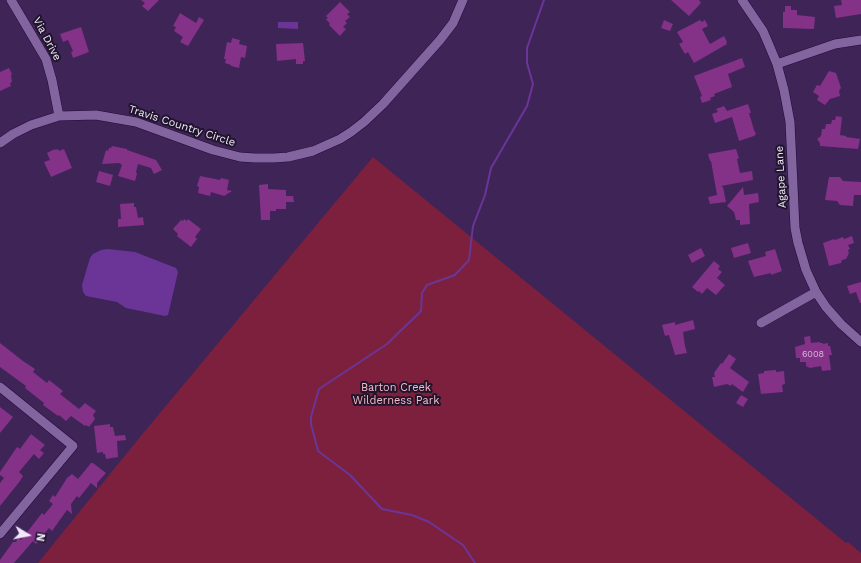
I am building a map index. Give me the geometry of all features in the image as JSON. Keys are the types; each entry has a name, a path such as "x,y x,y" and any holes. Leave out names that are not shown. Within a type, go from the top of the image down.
{"street":[{"name":"Via Drive","path":"11,0 46,59 59,116"},
{"name":"Travis Country Circle","path":"0,143 13,134 31,125 59,116 96,115 136,122 213,150 240,157 288,157 313,151 340,139 351,132 383,104 440,40 453,23 463,0"},
{"name":"Agape Lane","path":"742,0 763,31 777,64 786,96 790,122 795,228 806,270 816,292 841,324 861,342"},
{"path":"777,64 835,44 861,40"},
{"path":"761,324 816,292"},
{"path":"0,387 73,446 0,534"}],"green space":[{"name":"Barton Creek Wilderness Park","path":"373,157 846,543 848,542 861,553 861,563 38,563 140,437"}],"shaded area":[{"path":"278,22 298,22 298,29 278,28"},
{"path":"108,249 135,252 176,268 178,272 168,315 165,316 126,308 117,302 86,296 83,292 82,285 90,258 93,254 101,250"}],"building":[{"path":"141,0 159,0 148,11 142,6 145,3"},
{"path":"671,0 699,0 701,3 689,16"},
{"path":"841,0 861,0 861,14 836,18 834,6 842,5"},
{"path":"340,2 350,12 347,14 350,17 345,21 347,23 343,27 346,29 340,36 329,25 330,24 326,19 328,18 326,16"},
{"path":"785,6 791,6 791,10 797,10 797,15 815,17 814,29 783,28 783,12 785,12"},
{"path":"180,13 196,23 199,17 204,20 188,46 180,42 183,37 174,31 176,27 173,26"},
{"path":"664,20 673,24 670,31 661,28"},
{"path":"700,20 702,22 705,20 708,26 702,29 710,44 724,36 727,44 694,63 688,52 685,54 679,44 683,42 677,32"},
{"path":"81,27 89,52 73,58 71,52 73,51 68,40 63,42 60,34"},
{"path":"232,38 240,40 239,44 247,46 245,58 241,57 239,68 225,63 226,59 224,59 227,42 231,43"},
{"path":"303,43 305,61 303,61 303,64 296,64 296,59 277,61 276,44"},
{"path":"742,58 745,67 728,74 732,87 714,94 715,96 710,98 711,100 702,103 700,97 702,96 694,76"},
{"path":"9,68 12,74 12,82 10,83 11,86 0,91 0,72"},
{"path":"829,71 836,73 841,88 839,91 840,96 830,99 825,105 817,100 819,96 813,92 817,85 820,86"},
{"path":"748,104 751,113 749,113 756,134 754,136 739,141 732,117 715,123 712,114 718,112 716,109 724,106 727,111"},
{"path":"836,116 842,117 840,135 860,139 858,149 820,146 817,139 821,136 822,129 825,129 826,124 831,124 832,120 835,120"},
{"path":"112,146 127,149 156,160 162,170 154,174 151,168 138,164 135,181 118,176 122,165 119,163 102,164 106,150 108,151"},
{"path":"58,149 59,151 64,149 72,168 51,177 44,162 50,160 47,153"},
{"path":"736,149 739,158 737,159 740,173 752,171 753,180 721,186 723,187 726,202 710,204 708,197 717,195 711,161 708,154"},
{"path":"99,171 113,175 110,186 96,182"},
{"path":"200,176 220,180 221,178 229,180 227,190 232,191 224,196 211,192 210,196 198,193 199,187 197,186"},
{"path":"829,177 840,177 843,181 861,182 861,195 854,195 853,206 840,205 837,201 825,200"},
{"path":"268,184 268,189 286,190 286,196 293,196 294,202 286,202 286,209 276,209 276,211 270,211 270,220 261,220 259,185"},
{"path":"743,187 744,195 758,193 759,202 749,204 750,224 740,225 740,220 736,220 734,212 727,206"},
{"path":"134,203 138,218 143,217 144,225 118,227 118,219 121,219 120,204"},
{"path":"184,219 187,221 188,219 201,229 195,237 197,239 191,247 177,236 178,234 173,229 181,220 183,221"},
{"path":"852,236 854,243 848,245 850,249 848,250 849,253 846,259 842,260 841,263 829,266 823,243 834,239 843,237 844,239"},
{"path":"748,243 751,253 734,258 731,248"},
{"path":"701,248 705,256 692,263 688,255"},
{"path":"775,249 782,271 771,275 771,273 754,277 748,261 766,256 765,252"},
{"path":"714,261 720,266 718,269 722,272 717,278 725,285 716,295 707,288 702,294 692,287"},
{"path":"861,282 860,303 856,292 850,294 847,286"},
{"path":"693,320 695,329 683,332 687,353 675,355 669,335 665,336 662,325 675,322 675,325"},
{"path":"810,336 811,343 828,343 828,346 830,346 832,355 829,355 831,370 822,371 821,366 810,368 806,366 806,362 800,362 800,358 796,358 795,347 805,344 804,337"},
{"path":"0,343 35,369 33,372 47,383 49,380 63,391 60,394 79,409 85,403 96,411 93,415 95,419 89,427 86,425 85,426 71,416 66,421 59,415 58,416 43,405 44,403 25,388 26,386 0,367"},
{"path":"729,354 736,359 730,368 749,382 743,392 732,384 731,386 727,384 714,387 712,377 715,377 714,373"},
{"path":"776,370 776,372 784,371 785,384 782,385 783,392 761,394 758,374 764,373 764,371"},
{"path":"741,395 748,399 743,407 736,403"},
{"path":"0,407 13,417 0,433"},
{"path":"110,424 110,427 113,427 115,436 125,435 126,440 117,441 118,457 106,459 103,452 97,453 94,426"},
{"path":"31,434 45,445 40,450 44,453 39,459 34,454 19,472 23,476 0,506 0,483 4,478 0,475 0,472 17,447 20,449"},
{"path":"91,463 106,473 97,483 97,488 91,483 79,498 77,496 71,504 72,514 67,510 52,531 49,528 36,544 33,541 14,563 0,563 0,560 13,542 16,542 18,538 21,540 42,513 44,515 53,504 49,501 53,495 55,497 67,478 72,474 78,479"}],"waterway":[{"path":"475,563 463,545 429,522 412,515 382,509 350,475 318,451 311,424 311,417 319,389 387,344 421,311 422,293 427,285 455,275 469,260 473,226 485,195 491,168 527,106 533,84 527,63 527,48 544,0"}]}
